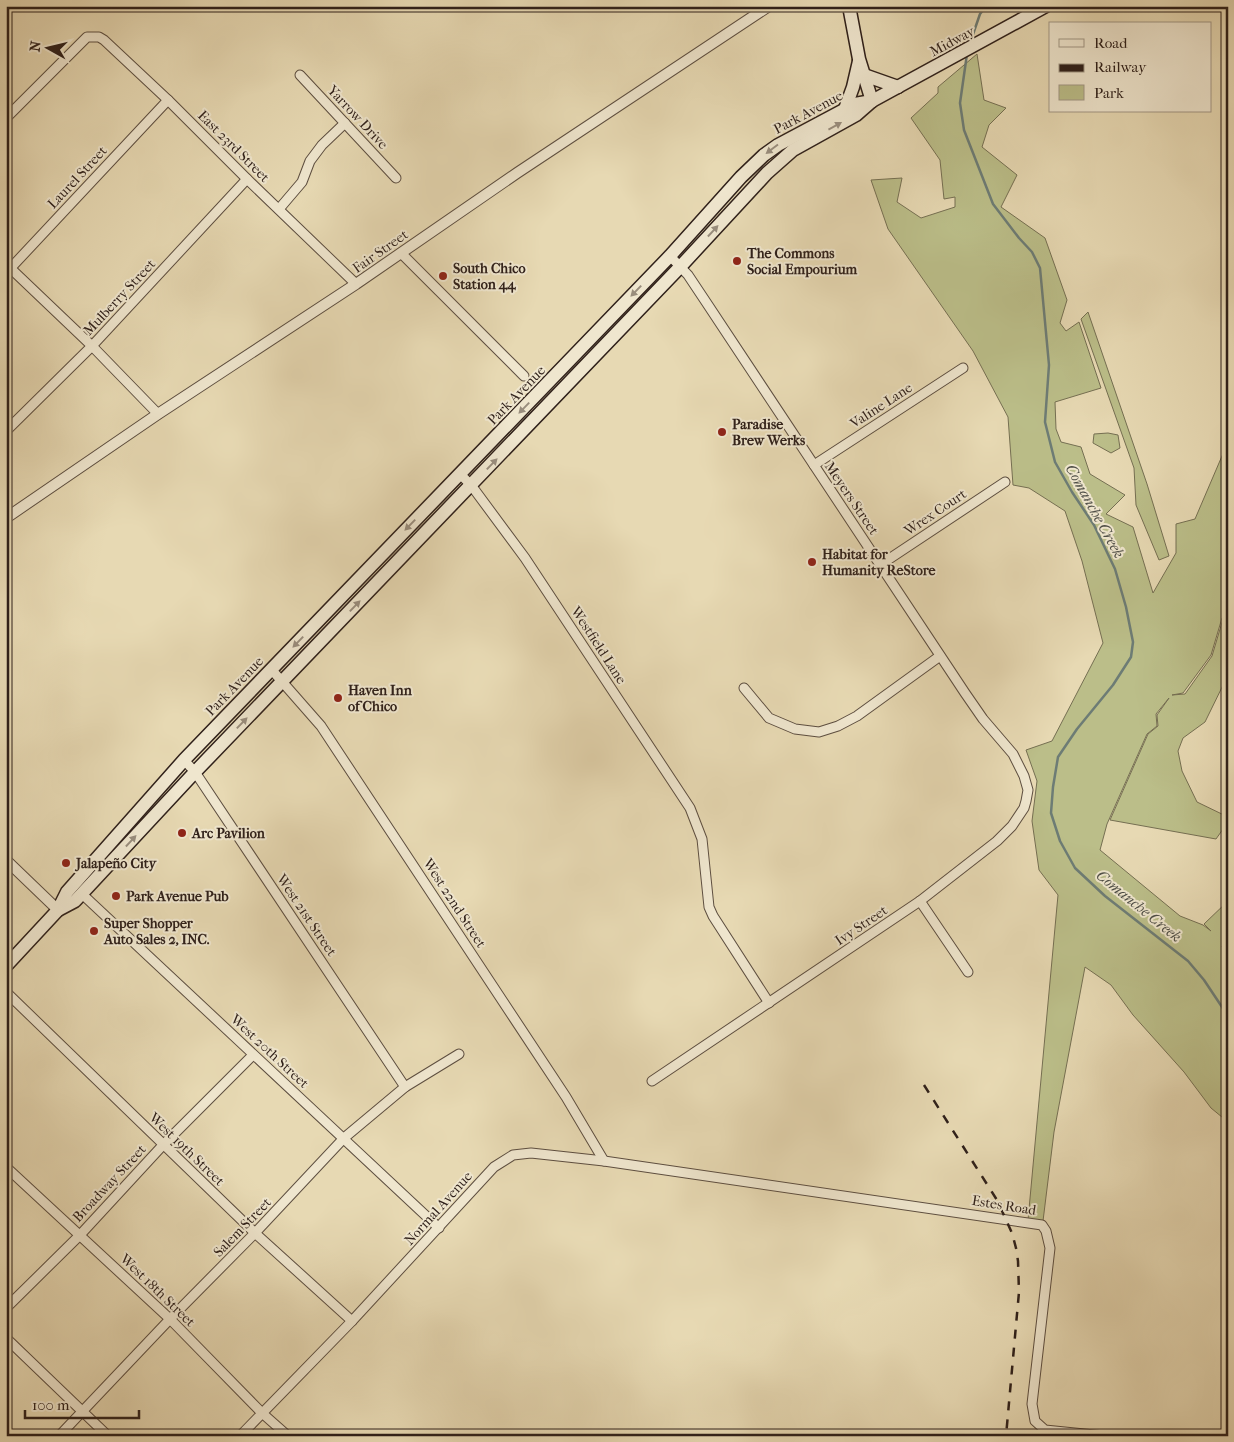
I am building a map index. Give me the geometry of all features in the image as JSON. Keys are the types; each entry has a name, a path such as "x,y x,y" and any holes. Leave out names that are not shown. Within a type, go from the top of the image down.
{"main road":[{"path":"849,6 859,59 872,101"},
{"name":"Midway","path":"872,101 976,46 1046,6"},
{"path":"845,108 853,87 859,59"},
{"path":"864,75 898,87"},
{"name":"Park Avenue","path":"6,966 58,910 67,892 184,760 670,256 764,155 778,145 845,108 872,101"},
{"name":"Park Avenue","path":"58,910 75,901 82,894 196,772 680,267 767,173 793,150 856,115 872,101"}],"street":[{"name":"Fair Street","path":"6,518 158,414 356,284 517,173 769,6"},
{"name":"East 23rd Street","path":"6,118 87,38 98,37 104,40 168,100 356,284"},
{"name":"Yarrow Drive","path":"300,75 396,178"},
{"name":"Laurel Street","path":"8,268 168,100"},
{"path":"280,209 302,182 310,161 322,145 345,123"},
{"name":"Mulberry Street","path":"6,431 92,346 248,180"},
{"path":"401,253 524,376"},
{"name":"Meyers Street","path":"670,256 706,302 983,719 1013,754"},
{"path":"8,268 92,346 158,414"},
{"name":"Valine Lane","path":"814,465 963,368"},
{"name":"Westfield Lane","path":"460,474 471,485 525,558 690,808 702,839 709,907 769,1003"},
{"name":"Wrex Court","path":"880,565 1005,482"},
{"path":"744,688 769,718 795,730 819,732 838,726 857,716 940,656"},
{"name":"West 22nd Street","path":"271,669 320,726 340,754 566,1097 604,1161"},
{"name":"Ivy Street","path":"652,1081 920,901 997,841 1012,826 1024,808 1028,790 1024,776 1013,754"},
{"name":"West 21st Street","path":"184,760 196,772 405,1087"},
{"path":"6,860 58,910"},
{"name":"West 20th Street","path":"82,894 439,1228"},
{"path":"920,901 968,972"},
{"name":"West 19th Street","path":"6,992 255,1233 352,1321"},
{"name":"Salem Street","path":"59,1436 344,1138 405,1087 459,1054"},
{"name":"Broadway Street","path":"6,1308 80,1235 163,1145 253,1055"},
{"name":"Normal Avenue","path":"240,1436 352,1321 494,1167 513,1154 531,1153 604,1161 722,1178"},
{"name":"West 18th Street","path":"6,1167 170,1319 288,1436"},
{"name":"Estes Road","path":"722,1178 1042,1225 1046,1231 1050,1248 1032,1404 1035,1421 1045,1430 1104,1436"},
{"path":"6,1338 108,1436"}],"green space":[{"path":"977,54 984,100 1006,108 989,125 982,147 1017,175 1001,207 1045,238 1067,300 1060,323 1066,331 1079,322 1101,388 1055,402 1056,429 1061,442 1081,447 1090,474 1125,495 1106,514 1133,527 1153,593 1176,553 1176,524 1195,519 1228,442 1228,614 1222,618 1211,655 1183,693 1172,695 1185,694 1212,656 1223,619 1228,617 1228,675 1205,722 1183,738 1178,751 1182,771 1197,802 1228,817 1228,822 1216,839 1110,820 1148,734 1158,726 1157,715 1169,698 1156,714 1157,726 1147,734 1107,824 1100,850 1180,916 1203,925 1211,931 1204,924 1228,901 1228,954 1222,946 1228,956 1228,1122 1211,1108 1184,1072 1133,1015 1111,985 1085,967 1054,1132 1043,1221 1028,1220 1058,895 1039,870 1032,821 1037,781 1026,750 1052,741 1103,643 1082,561 1065,511 1029,488 1013,485 1008,417 973,351 888,229 871,180 902,178 897,202 921,218 955,207 955,197 944,199 940,160 911,118 938,93 938,87"},
{"path":"1088,312 1147,484 1169,556 1159,560 1136,505 1134,468 1081,319"},
{"path":"1108,433 1118,435 1120,448 1111,453 1093,443 1094,434"}],"waterway":[{"name":"Comanche Creek","path":"970,43 980,14 986,6"},
{"name":"Comanche Creek","path":"967,54 960,103 964,130 993,204 1032,252 1040,268 1049,365 1045,422 1055,462 1094,525 1115,569 1126,607 1133,642 1131,657 1113,685 1077,729 1058,757 1051,813 1060,841 1075,868 1105,896 1188,961 1204,980 1228,1016"}],"railway":[{"path":"924,1085 997,1200 1012,1233 1016,1248 1019,1292 1006,1436"}],"place":[{"name":"The Commons Social Empourium","path":"737,261"},
{"name":"South Chico Station 44","path":"443,276"},
{"name":"Paradise Brew Werks","path":"722,432"},
{"name":"Habitat for Humanity ReStore","path":"812,562"},
{"name":"Haven Inn of Chico","path":"338,698"},
{"name":"Arc Pavilion","path":"182,833"},
{"name":"Jalapeño City","path":"66,863"},
{"name":"Park Avenue Pub","path":"116,896"},
{"name":"Super Shopper Auto Sales 2, INC.","path":"94,931"}]}
